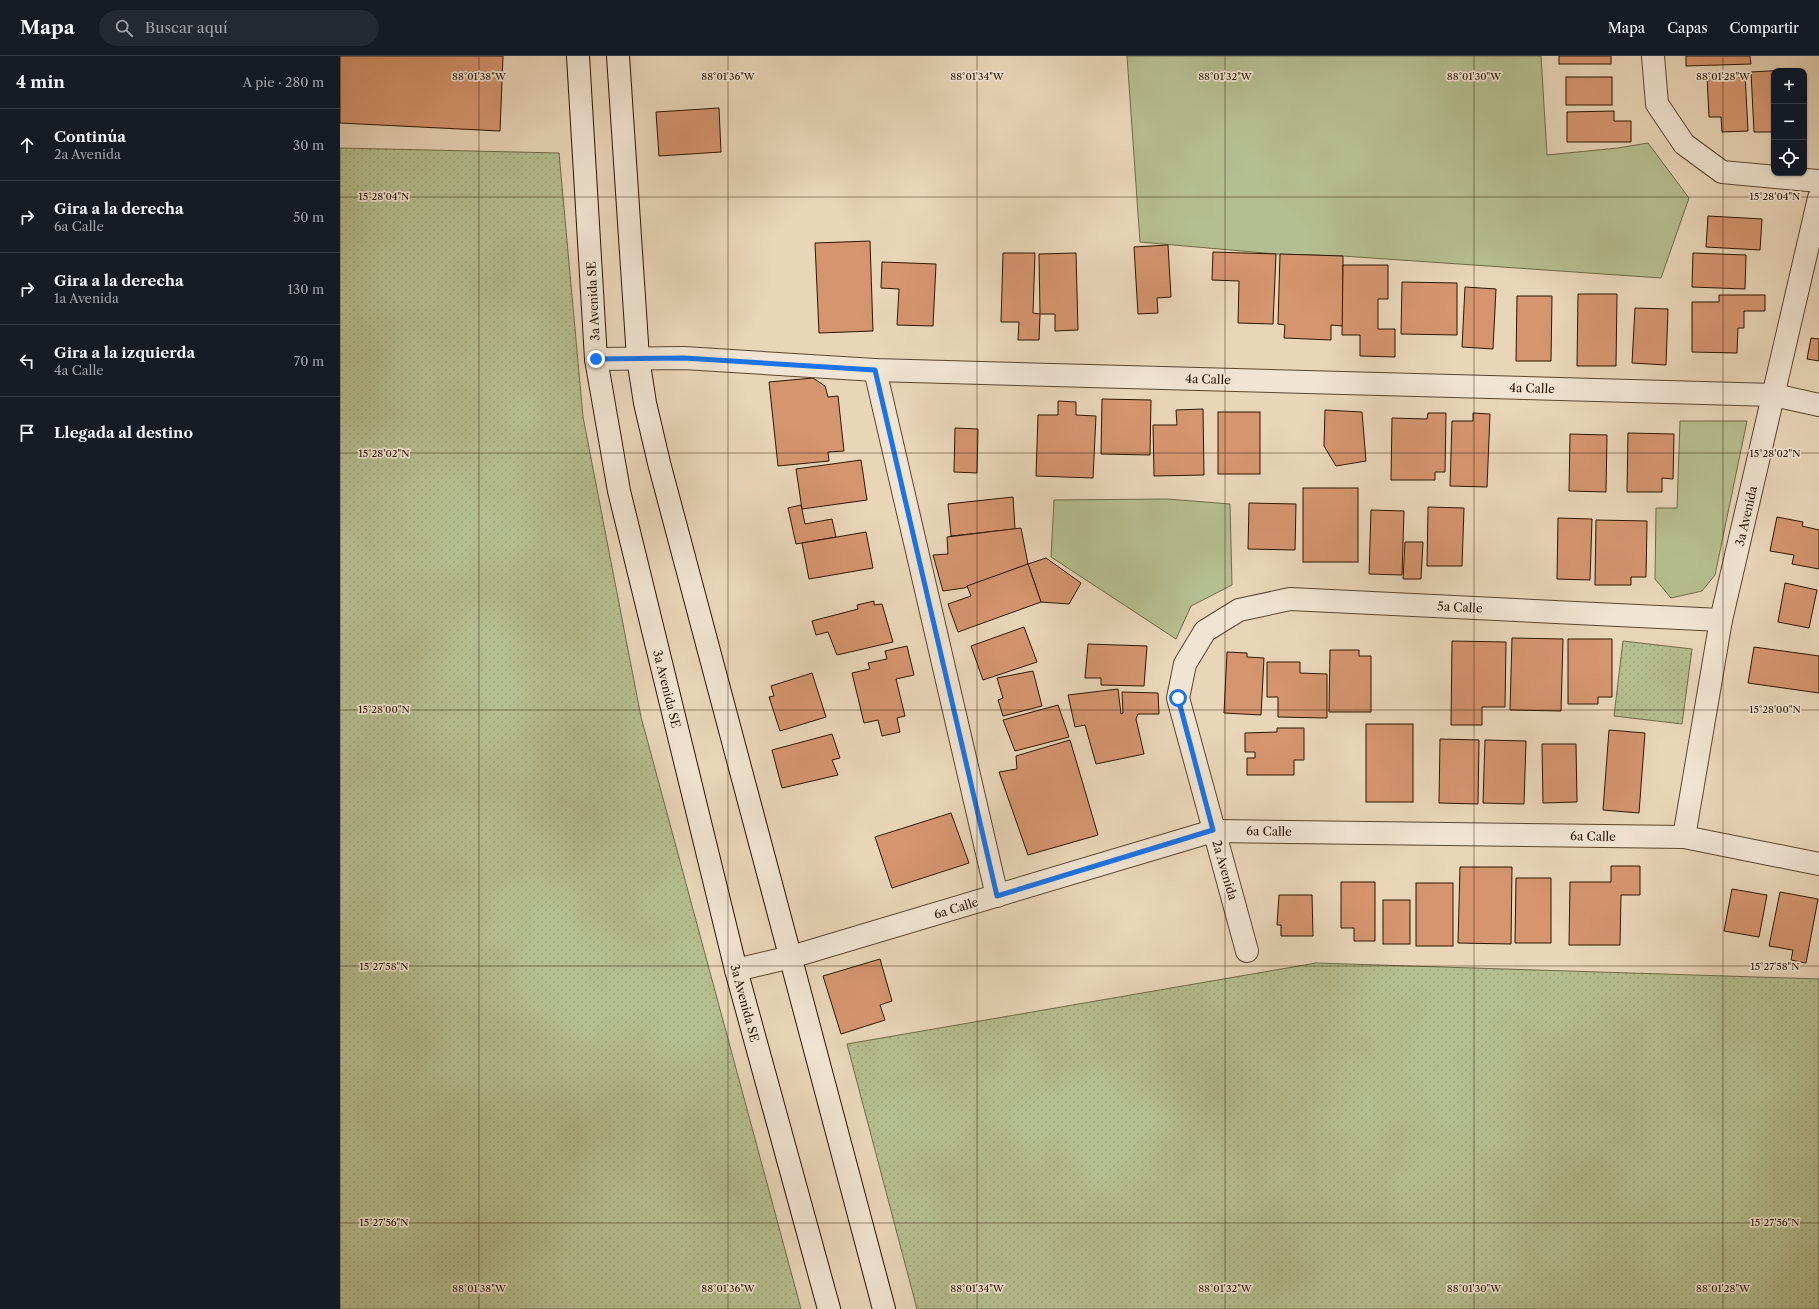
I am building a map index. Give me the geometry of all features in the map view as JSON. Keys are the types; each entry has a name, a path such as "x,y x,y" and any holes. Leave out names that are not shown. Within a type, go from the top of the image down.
{"street":[{"name":"3a Avenida SE","path":"578,56 596,359 619,491 736,970 829,1309"},
{"path":"618,56 638,358 645,402 659,463 884,1309"},
{"path":"1653,56 1657,104 1684,144 1722,172 1819,181"},
{"name":"3a Avenida","path":"1684,837 1721,620 1819,198"},
{"name":"4a Calle","path":"596,359 684,358 875,370 1774,395 1819,405"},
{"path":"875,370 997,896"},
{"name":"5a Calle","path":"1205,631 1239,610 1290,599 1721,620"},
{"name":"2a Avenida","path":"1205,631 1185,664 1178,698 1247,951"},
{"name":"6a Calle","path":"736,970 791,957 1213,830 1684,837 1819,864"}],"green space":[{"path":"1127,56 1541,56 1547,155 1618,148 1648,143 1689,198 1661,278 1343,256 1276,254 1140,242"},
{"path":"340,148 559,153 583,417 641,717 801,1309 340,1309"},
{"path":"1680,421 1747,421 1715,575 1702,591 1671,598 1655,579 1656,508 1677,508"},
{"path":"1167,499 1230,504 1232,585 1191,606 1176,639 1051,557 1054,500"},
{"path":"1623,641 1692,649 1682,724 1614,716"},
{"path":"1316,963 1819,979 1819,1309 917,1309 847,1044"}],"building":[{"path":"340,56 503,56 500,131 340,123"},
{"path":"1559,56 1611,56 1611,64 1559,64"},
{"path":"1686,56 1750,56 1751,64 1686,66"},
{"path":"1771,71 1771,132 1754,132 1751,72"},
{"path":"1745,74 1748,131 1722,132 1721,117 1709,117 1707,76"},
{"path":"1566,77 1612,77 1612,105 1566,105"},
{"path":"719,108 721,152 659,156 656,112"},
{"path":"1614,111 1614,121 1631,121 1631,142 1567,142 1567,112"},
{"path":"1708,216 1762,219 1760,250 1706,247"},
{"path":"870,241 873,331 819,333 815,243"},
{"path":"1168,245 1171,297 1157,298 1158,313 1138,314 1134,247"},
{"path":"1213,252 1276,254 1273,324 1238,323 1239,281 1212,280"},
{"path":"1003,253 1035,253 1033,313 1040,314 1039,340 1018,340 1019,322 1001,322"},
{"path":"1076,253 1078,330 1055,331 1055,314 1040,314 1039,254"},
{"path":"1693,253 1746,255 1745,289 1692,287"},
{"path":"1280,254 1343,256 1343,326 1331,325 1331,340 1284,338 1285,325 1278,324"},
{"path":"882,262 936,264 933,326 897,325 899,289 881,288"},
{"path":"1343,265 1388,265 1388,299 1378,299 1378,329 1395,329 1395,357 1360,356 1360,335 1342,335"},
{"path":"1402,282 1457,283 1457,335 1401,334"},
{"path":"1465,287 1496,289 1493,349 1462,347"},
{"path":"1578,294 1617,294 1616,366 1577,366"},
{"path":"1719,295 1765,295 1765,311 1744,311 1744,328 1738,328 1737,353 1692,352 1692,302 1719,302"},
{"path":"1517,296 1552,296 1551,361 1516,361"},
{"path":"1635,308 1668,309 1666,365 1632,363"},
{"path":"1811,338 1819,339 1819,361 1807,359"},
{"path":"813,378 825,386 828,397 838,396 844,451 828,452 829,461 778,466 769,382"},
{"path":"1102,399 1151,400 1150,455 1101,454"},
{"path":"1058,401 1076,402 1076,415 1096,416 1093,478 1036,476 1038,415 1058,415"},
{"path":"1203,409 1204,475 1154,476 1153,425 1177,425 1176,410"},
{"path":"1325,410 1362,412 1366,461 1336,466 1324,446"},
{"path":"1218,412 1260,412 1260,474 1218,474"},
{"path":"1428,413 1446,413 1445,472 1435,472 1435,480 1391,480 1392,418 1427,419"},
{"path":"1473,413 1490,414 1487,487 1450,486 1452,421 1473,421"},
{"path":"955,428 978,429 977,473 954,472"},
{"path":"1628,433 1674,434 1673,479 1662,478 1662,492 1627,492"},
{"path":"1570,434 1607,435 1606,492 1569,491"},
{"path":"861,460 867,500 802,509 796,469"},
{"path":"1303,488 1358,488 1358,562 1303,562"},
{"path":"1013,497 1015,529 951,536 948,504"},
{"path":"1249,503 1296,504 1295,550 1248,549"},
{"path":"801,505 805,524 832,519 836,537 796,544 788,508"},
{"path":"1428,507 1464,508 1462,566 1427,566"},
{"path":"1371,510 1404,511 1402,575 1369,574"},
{"path":"1777,517 1803,522 1802,526 1819,530 1819,569 1792,564 1794,555 1770,551"},
{"path":"1558,518 1592,519 1590,580 1557,579"},
{"path":"1596,520 1647,521 1646,577 1631,577 1631,585 1595,585"},
{"path":"1021,528 1028,564 964,588 943,591 933,555 948,554 947,537"},
{"path":"866,532 873,568 809,579 802,543"},
{"path":"1405,542 1423,542 1421,579 1403,579"},
{"path":"1046,558 1081,583 1069,604 1041,602 1028,564"},
{"path":"1028,564 1041,602 958,632 948,604 971,596 967,586"},
{"path":"1785,583 1817,590 1809,628 1778,622"},
{"path":"874,601 874,605 882,604 893,642 837,655 828,632 816,635 812,621 858,609 857,605"},
{"path":"1024,627 1037,662 983,680 971,646"},
{"path":"1512,638 1563,639 1561,711 1510,710"},
{"path":"1568,639 1612,639 1612,697 1598,697 1598,704 1568,704"},
{"path":"1452,641 1506,642 1505,707 1482,707 1482,725 1451,725"},
{"path":"1088,644 1147,646 1144,686 1101,685 1101,678 1085,678"},
{"path":"907,646 914,675 896,679 905,716 897,718 900,732 882,736 878,720 864,723 852,673 870,669 868,663 887,659 885,651"},
{"path":"1754,647 1819,656 1819,693 1748,683"},
{"path":"1330,650 1359,650 1359,656 1371,656 1371,712 1329,712"},
{"path":"1227,652 1247,653 1247,657 1264,658 1261,715 1224,713"},
{"path":"1267,662 1300,662 1300,673 1327,674 1327,718 1278,717 1278,697 1267,697"},
{"path":"1033,671 1042,706 1003,716 998,700 1003,698 997,678"},
{"path":"812,673 826,717 780,731 769,697 774,696 771,686"},
{"path":"1118,689 1121,714 1123,713 1122,692 1158,693 1159,714 1138,714 1136,719 1144,754 1096,764 1085,725 1075,727 1068,695"},
{"path":"1058,705 1069,737 1015,751 1003,720"},
{"path":"1366,724 1413,724 1413,802 1366,802"},
{"path":"1277,728 1304,728 1304,760 1294,760 1294,775 1247,775 1247,758 1255,758 1255,752 1245,752 1245,733 1277,732"},
{"path":"1609,730 1645,733 1639,813 1603,810"},
{"path":"832,734 840,758 832,760 838,775 782,788 772,750"},
{"path":"1440,739 1479,740 1478,804 1439,803"},
{"path":"1070,740 1098,835 1028,855 999,772 1017,769 1016,756"},
{"path":"1485,740 1526,741 1524,804 1483,803"},
{"path":"1542,744 1576,744 1577,802 1543,803"},
{"path":"951,813 969,863 892,888 875,837"},
{"path":"1611,866 1640,866 1640,895 1621,895 1620,945 1569,945 1570,882 1611,882"},
{"path":"1460,867 1512,867 1511,944 1458,943"},
{"path":"1516,878 1551,878 1551,943 1515,943"},
{"path":"1341,882 1375,882 1375,941 1354,941 1354,928 1341,928"},
{"path":"1416,883 1453,883 1453,946 1416,946"},
{"path":"1732,889 1767,895 1759,937 1724,931"},
{"path":"1780,892 1818,899 1806,963 1791,960 1793,950 1769,946"},
{"path":"1279,895 1312,895 1313,936 1281,936 1281,925 1277,925"},
{"path":"1383,900 1410,900 1410,944 1383,944"},
{"path":"880,959 892,1001 880,1005 885,1020 841,1034 823,976"}],"route":[{"path":"596,359 684,358 875,370 997,896 1213,830 1178,698"}]}
